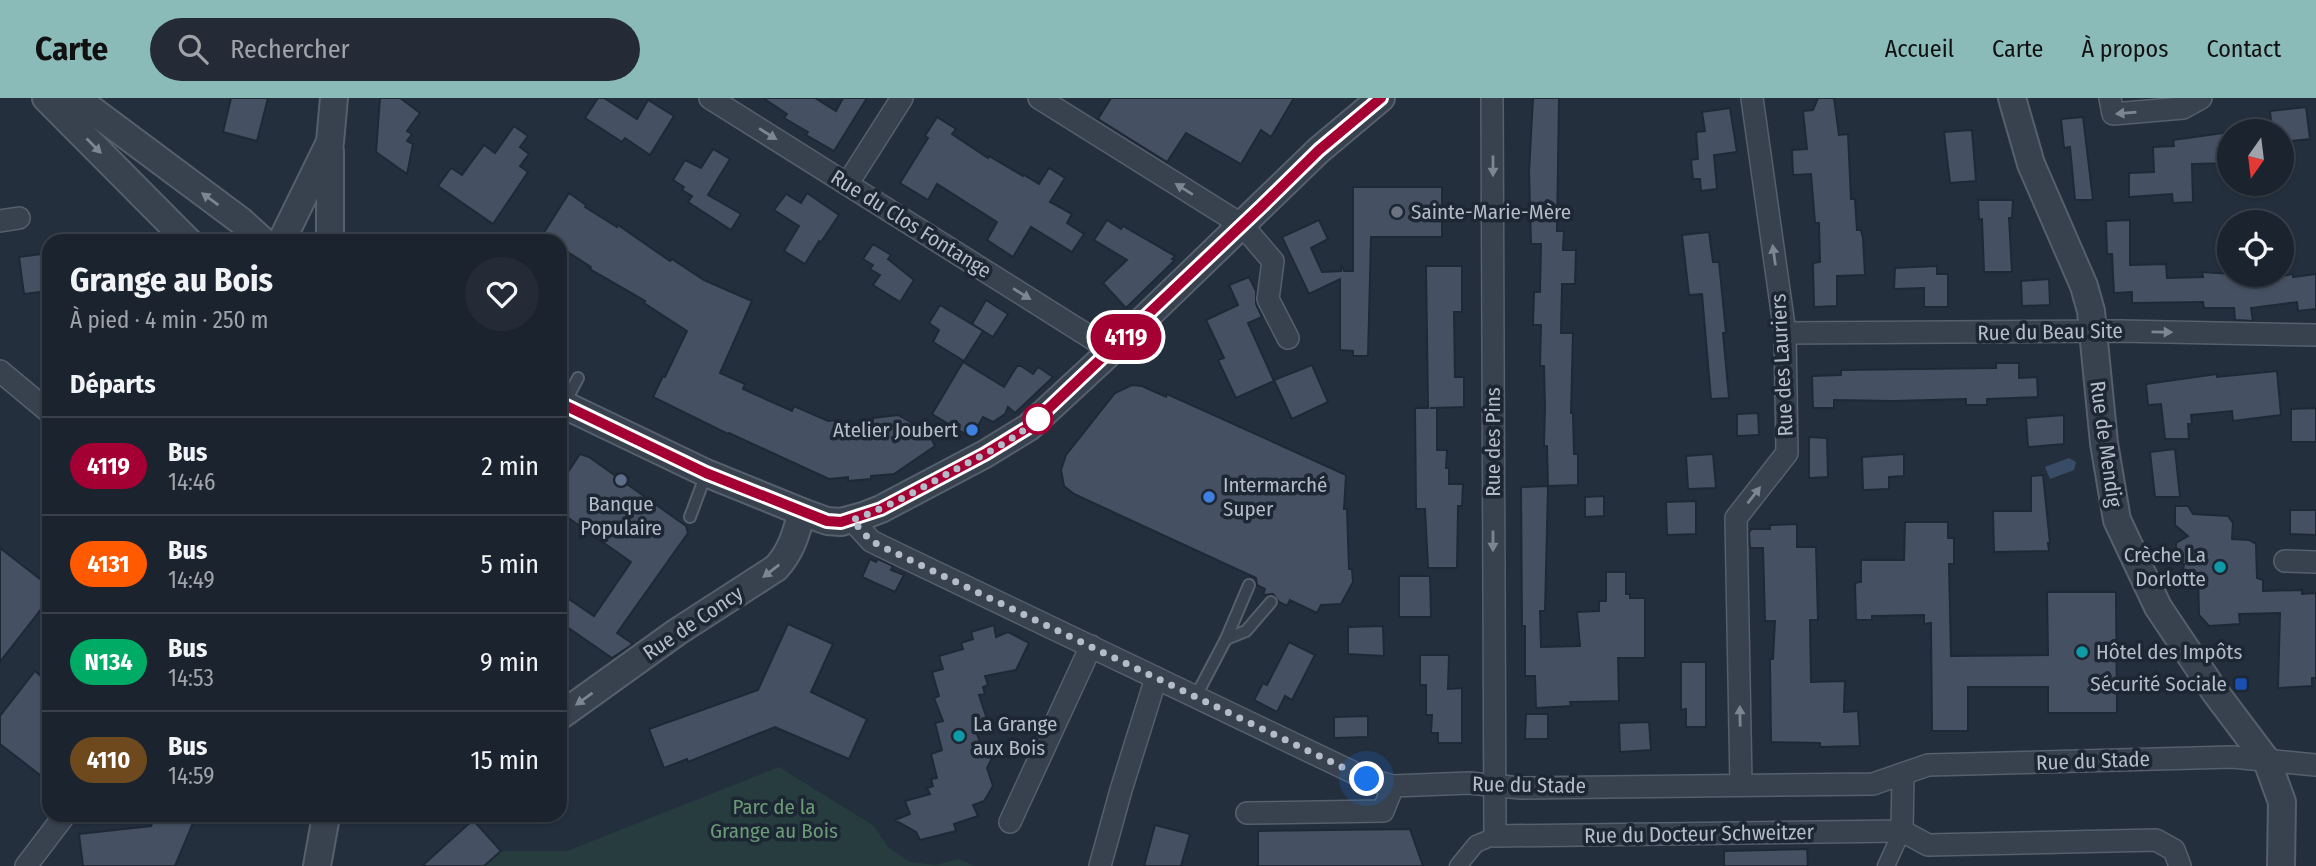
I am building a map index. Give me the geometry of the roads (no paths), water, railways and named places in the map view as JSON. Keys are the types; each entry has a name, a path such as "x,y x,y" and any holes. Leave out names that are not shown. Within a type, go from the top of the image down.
{"street":[{"path":"46,98 181,234"},
{"path":"76,98 255,234"},
{"path":"330,234 330,142 334,98"},
{"name":"Rue du Clos Fontange","path":"710,98 848,183 1110,352"},
{"path":"848,183 902,98"},
{"path":"1038,98 1242,225 1273,261 1268,299 1287,338"},
{"name":"Rue des Pins","path":"1492,98 1493,786"},
{"name":"Rue des Lauriers","path":"1741,784 1736,518 1787,453 1785,333 1752,98"},
{"name":"Rue de Mendig","path":"2012,98 2031,164 2084,286 2091,311 2104,443 2117,520 2158,607 2215,692 2267,761 2282,802 2281,866"},
{"path":"2110,98 2113,114 2183,108 2201,98"},
{"path":"567,405 706,473 802,512 840,521 881,509 985,454 1029,427 1319,150 1377,99"},
{"path":"285,234 330,142"},
{"name":"Rue du Beau Site","path":"1785,333 2120,331 2316,335"},
{"path":"0,371 42,406"},
{"name":"Rue de Concy","path":"567,711 677,632 776,568 787,557 802,512"},
{"name":"Rue du Stade","path":"840,521 871,541 1156,678 1367,779 1393,786 1469,783 1521,788 1873,784 1928,765 2232,757 2316,765"},
{"path":"2286,561 2316,562"},
{"path":"1010,822 1091,646"},
{"path":"1100,866 1156,678"},
{"path":"1886,866 1902,831 1903,774"},
{"path":"1247,813 1383,811 1393,786"},
{"path":"1458,866 1476,844 1495,836 1493,786"},
{"path":"26,866 59,822"},
{"path":"317,866 326,822"},
{"name":"Rue du Docteur Schweitzer","path":"1495,836 1902,831 1928,845 2156,841 2174,850 2180,866"}],"lane":[{"path":"567,395 578,378"},
{"path":"690,517 706,473"},
{"path":"1196,696 1226,639 1249,585"},
{"path":"1226,639 1246,631 1271,602"}],"water":[{"path":"2069,458 2076,462 2074,470 2050,479 2045,467"}],"place":[{"name":"Sainte-Marie-Mère","path":"1397,212"},
{"name":"Atelier Joubert","path":"972,430"},
{"name":"Banque Populaire","path":"621,480"},
{"name":"Intermarché Super","path":"1209,497"},
{"name":"Crèche La Dorlotte","path":"2220,567"},
{"name":"Hôtel des Impôts","path":"2082,652"},
{"name":"Sécurité Sociale","path":"2241,684"},
{"name":"La Grange aux Bois","path":"959,736"}],"park label":[{"name":"Parc de la Grange au Bois","path":"774,819"}]}
